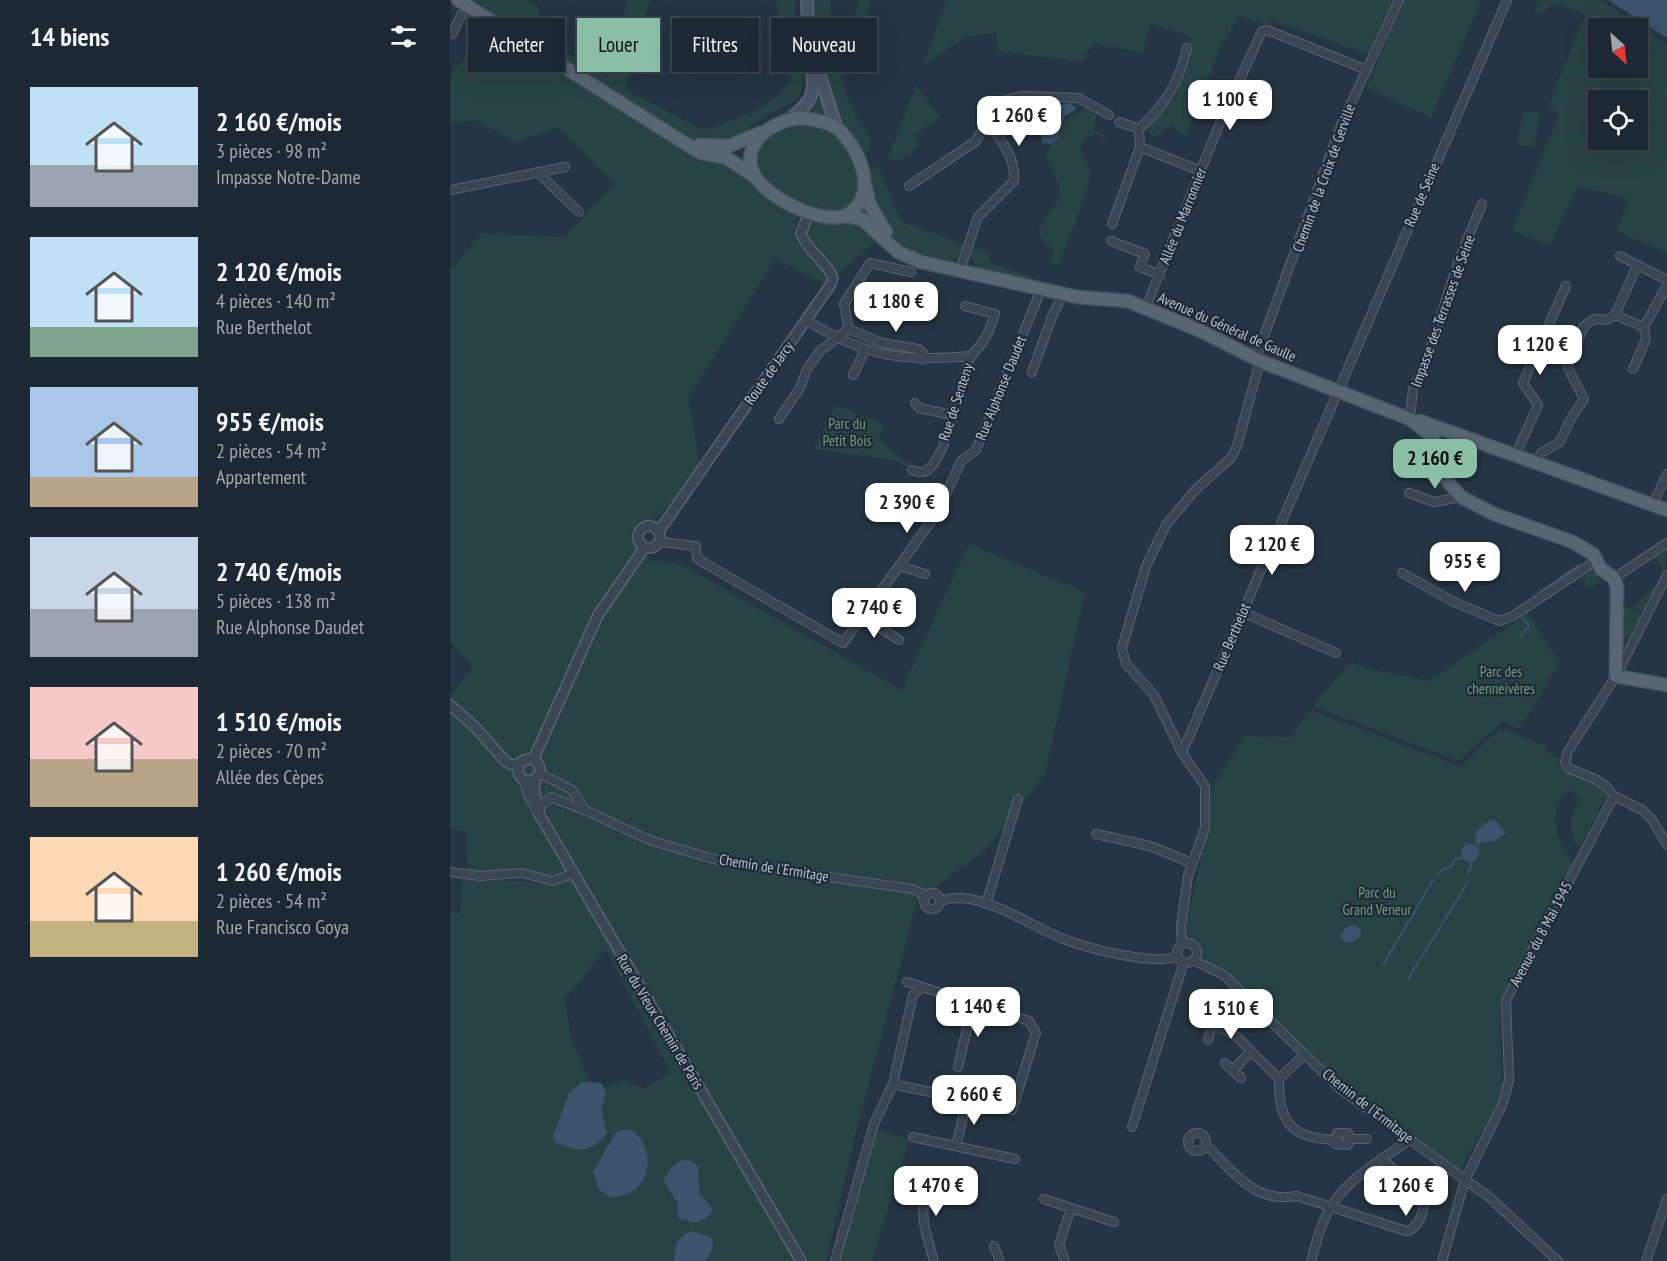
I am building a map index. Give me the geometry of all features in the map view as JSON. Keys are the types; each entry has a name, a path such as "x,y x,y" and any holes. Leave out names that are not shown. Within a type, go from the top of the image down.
{"main road":[{"path":"458,0 666,132 701,153 727,158 755,177 763,186 809,213 831,219 844,216 862,219 898,252 921,262 1025,284"},
{"path":"666,132 692,143 712,147 729,146 790,119 808,103 814,86 802,0"},
{"path":"807,0 807,17 816,59 837,129 860,164 865,186 878,220 889,236 904,248 1025,284"},
{"path":"790,119 809,119 837,129"},
{"path":"755,177 752,154 754,145 764,132"},
{"path":"844,216 858,206 865,186"},
{"name":"Avenue du Général de Gaulle","path":"1025,284 1064,294 1128,301 1146,307 1258,360 1410,419 1436,432 1515,456 1667,510"},
{"path":"1436,432 1445,478 1461,497 1494,514 1573,542 1593,554 1601,569 1614,578 1617,587 1616,676 1667,685"}],"street":[{"name":"Chemin de la Croix de Gerville","path":"1182,944 1181,926 1192,863 1204,828 1205,786 1182,753 1159,702 1126,664 1122,648 1146,566 1166,525 1196,489 1231,458 1237,446 1258,360 1341,125 1399,0"},
{"name":"Rue de Seine","path":"1338,390 1507,0"},
{"path":"450,33 452,34 460,15"},
{"name":"Allée du Marronnier","path":"1146,307 1200,171 1262,32 1267,30 1367,70"},
{"path":"1112,224 1140,147 1139,129 1158,111 1174,90 1187,48"},
{"path":"909,186 976,141 992,110 1005,100 1022,96 1078,98 1109,115"},
{"path":"1119,122 1139,129"},
{"path":"962,264 978,217 1014,181 1015,167 998,134 986,123"},
{"path":"1140,147 1200,171"},
{"path":"450,190 565,167"},
{"path":"537,172 579,212"},
{"name":"Impasse des Terrasses de Seine","path":"1410,419 1413,389 1427,359 1459,260 1482,204"},
{"name":"Route de Jarcy","path":"659,531 833,278 827,266 802,238 802,227 809,213"},
{"path":"1111,241 1145,254 1140,267 1160,274"},
{"path":"1620,256 1667,280"},
{"path":"779,418 800,388 813,360 846,331 849,325 844,304 870,263 911,272"},
{"path":"1535,463 1540,453 1560,442 1570,420 1584,399 1567,366 1584,326 1594,319 1606,320 1615,315 1637,266"},
{"path":"1633,369 1646,339 1644,327 1667,285"},
{"path":"1515,456 1538,405 1523,383 1566,286"},
{"path":"1032,372 1053,314 1064,294"},
{"name":"Rue Alphonse Daudet","path":"659,542 696,546 697,558 706,564 843,643 938,512 962,461 976,450 1038,297"},
{"name":"Rue de Senteny","path":"912,470 920,472 928,470 946,439 971,356 984,340 995,314 965,306"},
{"path":"1615,315 1644,327"},
{"path":"806,320 837,338 865,350 897,358 923,360 971,356"},
{"path":"846,331 851,330 898,347 918,349 922,353 923,360"},
{"path":"854,375 865,350"},
{"name":"Rue Berthelot","path":"1182,753 1338,390"},
{"path":"915,403 919,408 952,415"},
{"path":"1652,506 1667,474"},
{"path":"1409,493 1434,502 1461,497"},
{"path":"650,525 659,531 659,542 653,547 645,547 639,540 642,528 650,525"},
{"path":"1614,578 1667,543"},
{"path":"533,760 598,615 645,547"},
{"path":"1402,573 1452,601 1499,621 1509,619 1597,560"},
{"path":"900,566 925,574"},
{"path":"1667,576 1616,676 1568,752 1565,763 1568,768 1606,786 1614,796 1642,810 1651,818 1667,845"},
{"path":"1242,612 1336,652"},
{"path":"863,617 899,640"},
{"path":"1616,644 1625,648 1630,646"},
{"path":"450,705 475,727 507,762 519,766"},
{"path":"524,779 537,775 538,765 533,760 524,760 519,766 519,775 524,779 528,796 539,814"},
{"name":"Chemin de l'Ermitage","path":"537,775 572,790 585,810 649,840 724,862 913,889 926,896"},
{"name":"Rue du Vieux Chemin de Paris","path":"537,775 534,788 539,814 572,874 801,1261"},
{"name":"Avenue du 8 Mai 1945","path":"1442,1261 1465,1180 1503,1103 1509,1080 1506,1000 1614,796"},
{"path":"539,814 542,804 551,797 585,810"},
{"path":"986,904 1018,799"},
{"path":"1096,834 1150,846 1192,863"},
{"path":"450,872 480,876 522,873 552,880 572,874"},
{"path":"940,901 935,894 926,896 924,902 929,908 937,907 940,901 954,897 986,904 1069,941 1121,956 1193,960"},
{"path":"1132,1127 1180,959 1178,950 1182,944"},
{"name":"Chemin de l'Ermitage","path":"1182,944 1190,944 1195,948 1193,960 1224,975 1340,1088 1513,1218 1558,1261"},
{"path":"893,1084 1012,1110 1036,1033 1029,1021 907,982"},
{"path":"835,1261 874,1124 893,1084 913,995 922,987"},
{"path":"1208,1040 1218,1000"},
{"path":"958,1068 973,1003"},
{"path":"1214,1016 1226,1019 1224,1029"},
{"path":"1212,1026 1224,1029 1251,1051 1279,1080 1280,1109 1293,1129 1315,1139 1336,1140 1336,1133 1348,1133 1348,1139 1367,1139"},
{"path":"1233,1070 1251,1051"},
{"path":"1279,1080 1305,1054"},
{"path":"1225,1063 1241,1078"},
{"path":"956,1146 967,1100"},
{"path":"913,1137 1015,1158"},
{"path":"1311,1261 1330,1206 1340,1194 1382,1158 1410,1139"},
{"path":"1206,1145 1254,1191 1280,1199 1297,1196 1406,1231 1413,1230 1418,1225 1424,1192 1421,1186 1388,1165 1382,1158"},
{"path":"934,1261 923,1215 925,1204 930,1196 937,1192 971,1197"},
{"path":"1044,1199 1114,1222"},
{"path":"1646,1261 1667,1199"},
{"path":"1065,1261 1059,1245 1071,1208"},
{"path":"994,1246 1000,1261"}],"green space":[{"path":"473,0 526,0 540,9 539,18 499,18"},
{"path":"628,0 650,0 645,18 623,18"},
{"path":"776,0 795,0 797,18 779,18"},
{"path":"812,0 830,0 832,18 812,18"},
{"path":"860,0 871,0 865,18 853,18"},
{"path":"947,0 1393,0 1368,54 1271,20 1269,25 1239,16 1221,45 1186,135 1178,131 1173,124 1163,130 1160,135 1153,136 1148,132 1148,127 1177,95 1180,70 1190,36 1151,24 1143,53 1093,43 1082,62 997,51 996,32 966,37 923,65"},
{"path":"1403,0 1481,0 1431,118 1367,88"},
{"path":"1540,0 1601,0 1627,18 1588,18 1588,78 1648,78 1648,32 1667,45 1667,253 1617,231 1629,199 1578,186 1550,245 1512,231 1559,114 1548,107 1585,14 1555,3 1541,13 1534,12"},
{"path":"565,50 577,58 577,70 565,62"},
{"path":"468,51 468,72 562,72 641,122 740,172 772,203 799,216 795,228 798,244 828,278 826,285 775,259 688,398 701,472 656,518 630,530 649,560 683,565 901,690 969,544 1085,592 1045,774 987,848 917,901 856,1132 826,1261 450,1261 450,912 460,913 462,879 522,881 542,885 544,879 512,874 468,874 466,832 450,829 450,697 473,667 450,641 450,267 455,266 482,233 564,238 614,184 559,127 515,142 474,120 450,124 450,77","holes":["606,950 671,1073 643,1089 625,1080 607,1087 589,1080 572,1041 564,998"]},
{"path":"581,72 599,72 608,78 610,72 630,72 625,89 702,130 753,111 778,95 787,86 790,72 804,72 799,98 750,125 746,136 716,145 685,139"},
{"path":"823,72 841,72 851,106 868,134 869,152 864,153 841,123"},
{"path":"916,85 940,118 915,135 917,145 910,154 896,161 888,158"},
{"path":"816,98 825,98 829,119 804,113"},
{"path":"1023,99 1055,100 1059,105 1047,133 1038,135 1031,128 1025,127 1023,132 1026,141 1020,147 1016,146 998,121 1004,109"},
{"path":"1089,107 1099,107 1093,130 1107,136 1105,139 1095,134 1084,139 1080,147 1090,172 1088,188 1059,265 1050,264 1054,251 1041,238 1039,229 1057,201 1060,188 1046,157 1053,138 1061,126 1072,116"},
{"path":"1523,110 1540,113 1534,147 1517,144"},
{"path":"806,123 832,134 841,142 856,164 860,175 860,188 855,200 847,209 833,213 802,204 787,197 762,176 757,165 756,154 759,145 785,127"},
{"path":"877,164 901,221 965,245 962,254 952,261 928,256 909,249 894,237 881,216 873,194 871,171"},
{"path":"853,220 861,222 879,239 837,275 831,263 807,238 805,231 814,221 824,224"},
{"path":"971,250 988,252 991,263 1046,282 1046,286 976,266 971,258"},
{"name":"Parc du Petit Bois","path":"836,406 884,424 880,439 901,459 909,462 907,467 894,460 814,449"},
{"path":"1667,548 1665,572 1658,562 1650,557"},
{"path":"1591,571 1596,573 1600,582 1590,588 1581,578"},
{"path":"1660,581 1642,611 1634,607"},
{"path":"1623,605 1641,614 1628,639 1624,638"},
{"name":"Parc des chenneivères","path":"1528,614 1560,663 1519,729 1503,721 1459,761 1313,706 1351,662 1364,668 1429,681"},
{"name":"Parc du Grand Veneur","path":"1310,710 1461,767 1501,728 1546,746 1545,751 1561,760 1558,767 1602,788 1607,795 1581,845 1576,846 1573,840 1571,821 1574,810 1581,799 1570,790 1562,797 1558,805 1555,815 1558,835 1573,861 1500,1004 1502,1085 1498,1102 1461,1169 1458,1170 1348,1090 1220,967 1203,959 1197,945 1185,931 1208,826 1209,796 1213,785 1245,736 1291,737"},
{"path":"876,1128 909,1140 872,1261 839,1261"}],"water":[{"path":"1608,0 1667,0 1667,38 1648,26 1648,18 1636,18"},
{"path":"1070,103 1076,109 1064,117 1058,138 1052,144 1043,143 1041,137 1047,108"},
{"path":"1490,820 1496,821 1506,833 1495,841 1475,843 1477,831"},
{"path":"1470,844 1476,847 1479,853 1476,859 1470,862 1464,859 1461,853 1464,847"},
{"path":"1355,925 1361,929 1360,936 1353,942 1344,942 1341,938 1344,930"},
{"path":"582,1082 601,1083 606,1092 601,1110 607,1133 589,1148 569,1148 554,1141 553,1136 569,1093"},
{"path":"632,1130 641,1140 648,1162 646,1173 634,1191 623,1196 610,1197 599,1190 593,1172 616,1132"},
{"path":"682,1160 692,1161 698,1166 699,1193 713,1209 708,1217 695,1223 678,1218 678,1203 663,1181 672,1167"},
{"path":"692,1231 710,1237 713,1246 709,1255 705,1261 674,1261 676,1246 680,1239"}],"waterway":[{"path":"1624,576 1649,559"},
{"path":"1540,592 1579,565"},
{"path":"1521,636 1529,626 1522,616"},
{"path":"1476,848 1479,843"},
{"path":"1437,874 1451,867 1455,859 1462,858"},
{"path":"1468,873 1472,862"},
{"path":"1383,965 1433,880"},
{"path":"1408,979 1468,882"}]}
